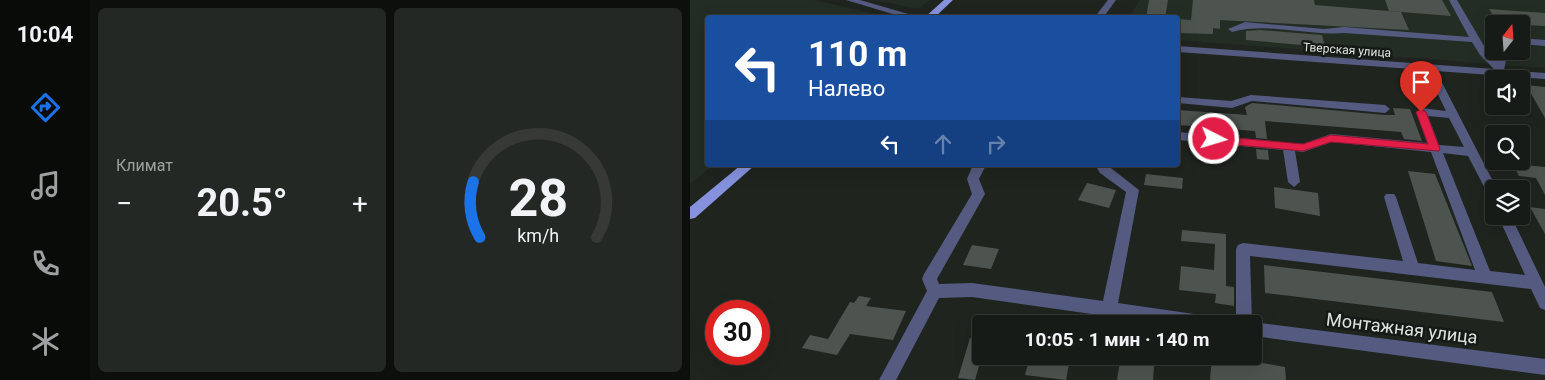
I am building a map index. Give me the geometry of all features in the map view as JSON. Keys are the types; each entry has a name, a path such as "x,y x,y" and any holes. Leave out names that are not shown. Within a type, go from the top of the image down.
{"main road":[{"path":"932,15 949,0"},
{"path":"690,214 747,167"}],"street":[{"path":"850,0 907,15"},
{"path":"1100,15 1112,0"},
{"path":"1453,0 1482,53 1499,70"},
{"path":"1232,28 1245,26 1324,32 1344,30 1476,40"},
{"path":"1530,41 1545,42"},
{"name":"Тверская улица","path":"1180,49 1430,69 1499,70"},
{"path":"1499,70 1501,60"},
{"path":"1430,69 1486,180"},
{"name":"Тверская улица","path":"1530,74 1545,76"},
{"path":"1180,100 1232,104 1251,98 1385,109"},
{"path":"1455,115 1421,112 1485,278"},
{"path":"1180,136 1303,148 1331,138 1473,152"},
{"path":"1288,146 1294,182"},
{"path":"935,291 929,279 978,194 972,184 972,174 978,167"},
{"path":"1102,167 1133,190 1109,310"},
{"path":"1390,197 1413,270"},
{"path":"1508,225 1545,303"},
{"path":"1244,315 1243,249 1536,283"},
{"path":"935,291 972,290 1147,315"},
{"path":"887,380 935,291"},
{"name":"Монтажная улица","path":"1262,330 1545,367"}],"shaded area":[{"path":"690,0 814,0 879,15 705,15 705,167 711,167 690,184"},
{"path":"875,0 930,0 918,9"},
{"path":"1140,0 1545,0 1545,68 1180,40 1180,15 1130,15"}],"building":[{"path":"1149,0 1168,0 1166,15 1146,15"},
{"path":"1193,0 1314,0 1315,5 1401,12 1409,30 1220,20 1220,29 1213,28 1213,34 1180,33 1180,19 1191,20"},
{"path":"1385,0 1442,0 1451,16 1389,11"},
{"path":"1489,9 1545,13 1545,26 1530,25 1530,15 1493,15"},
{"path":"1260,30 1322,35 1325,47 1246,40 1246,31"},
{"path":"1530,85 1545,87 1545,118 1530,92"},
{"path":"1252,103 1385,115 1395,115 1393,108 1410,109 1422,141 1404,139 1401,132 1265,121 1267,139 1256,138 1255,131 1180,125 1180,110 1247,115 1245,107"},
{"path":"1256,149 1268,150 1269,160 1257,159"},
{"path":"1530,166 1545,167 1545,195 1536,178 1519,176 1516,170 1530,170"},
{"path":"1408,171 1435,174 1472,266 1436,261"},
{"path":"1146,174 1183,178 1182,189 1144,185"},
{"path":"1087,183 1116,190 1109,208 1078,200"},
{"path":"1274,187 1318,193 1320,216 1275,208"},
{"path":"1530,207 1545,209 1545,234"},
{"path":"1182,230 1226,234 1226,286 1234,287 1234,306 1215,303 1216,294 1179,290 1181,266 1214,270 1215,244 1181,241"},
{"path":"972,245 999,249 991,269 963,265"},
{"path":"1264,265 1492,292 1504,322 1265,293"},
{"path":"859,296 871,298 866,306 906,311 893,340 850,334 837,355 802,348 810,335 828,339 850,302 854,303"},
{"path":"970,338 972,338 972,365 979,365 975,380 958,378"},
{"path":"1262,363 1285,367 1286,380 1210,380 1211,365 1262,365"},
{"path":"1028,365 1069,365 1066,380 1025,375"},
{"path":"1119,365 1154,366 1153,380 1117,380"}],"route":[{"path":"1214,139 1303,148 1331,138 1435,149 1421,112"}]}
